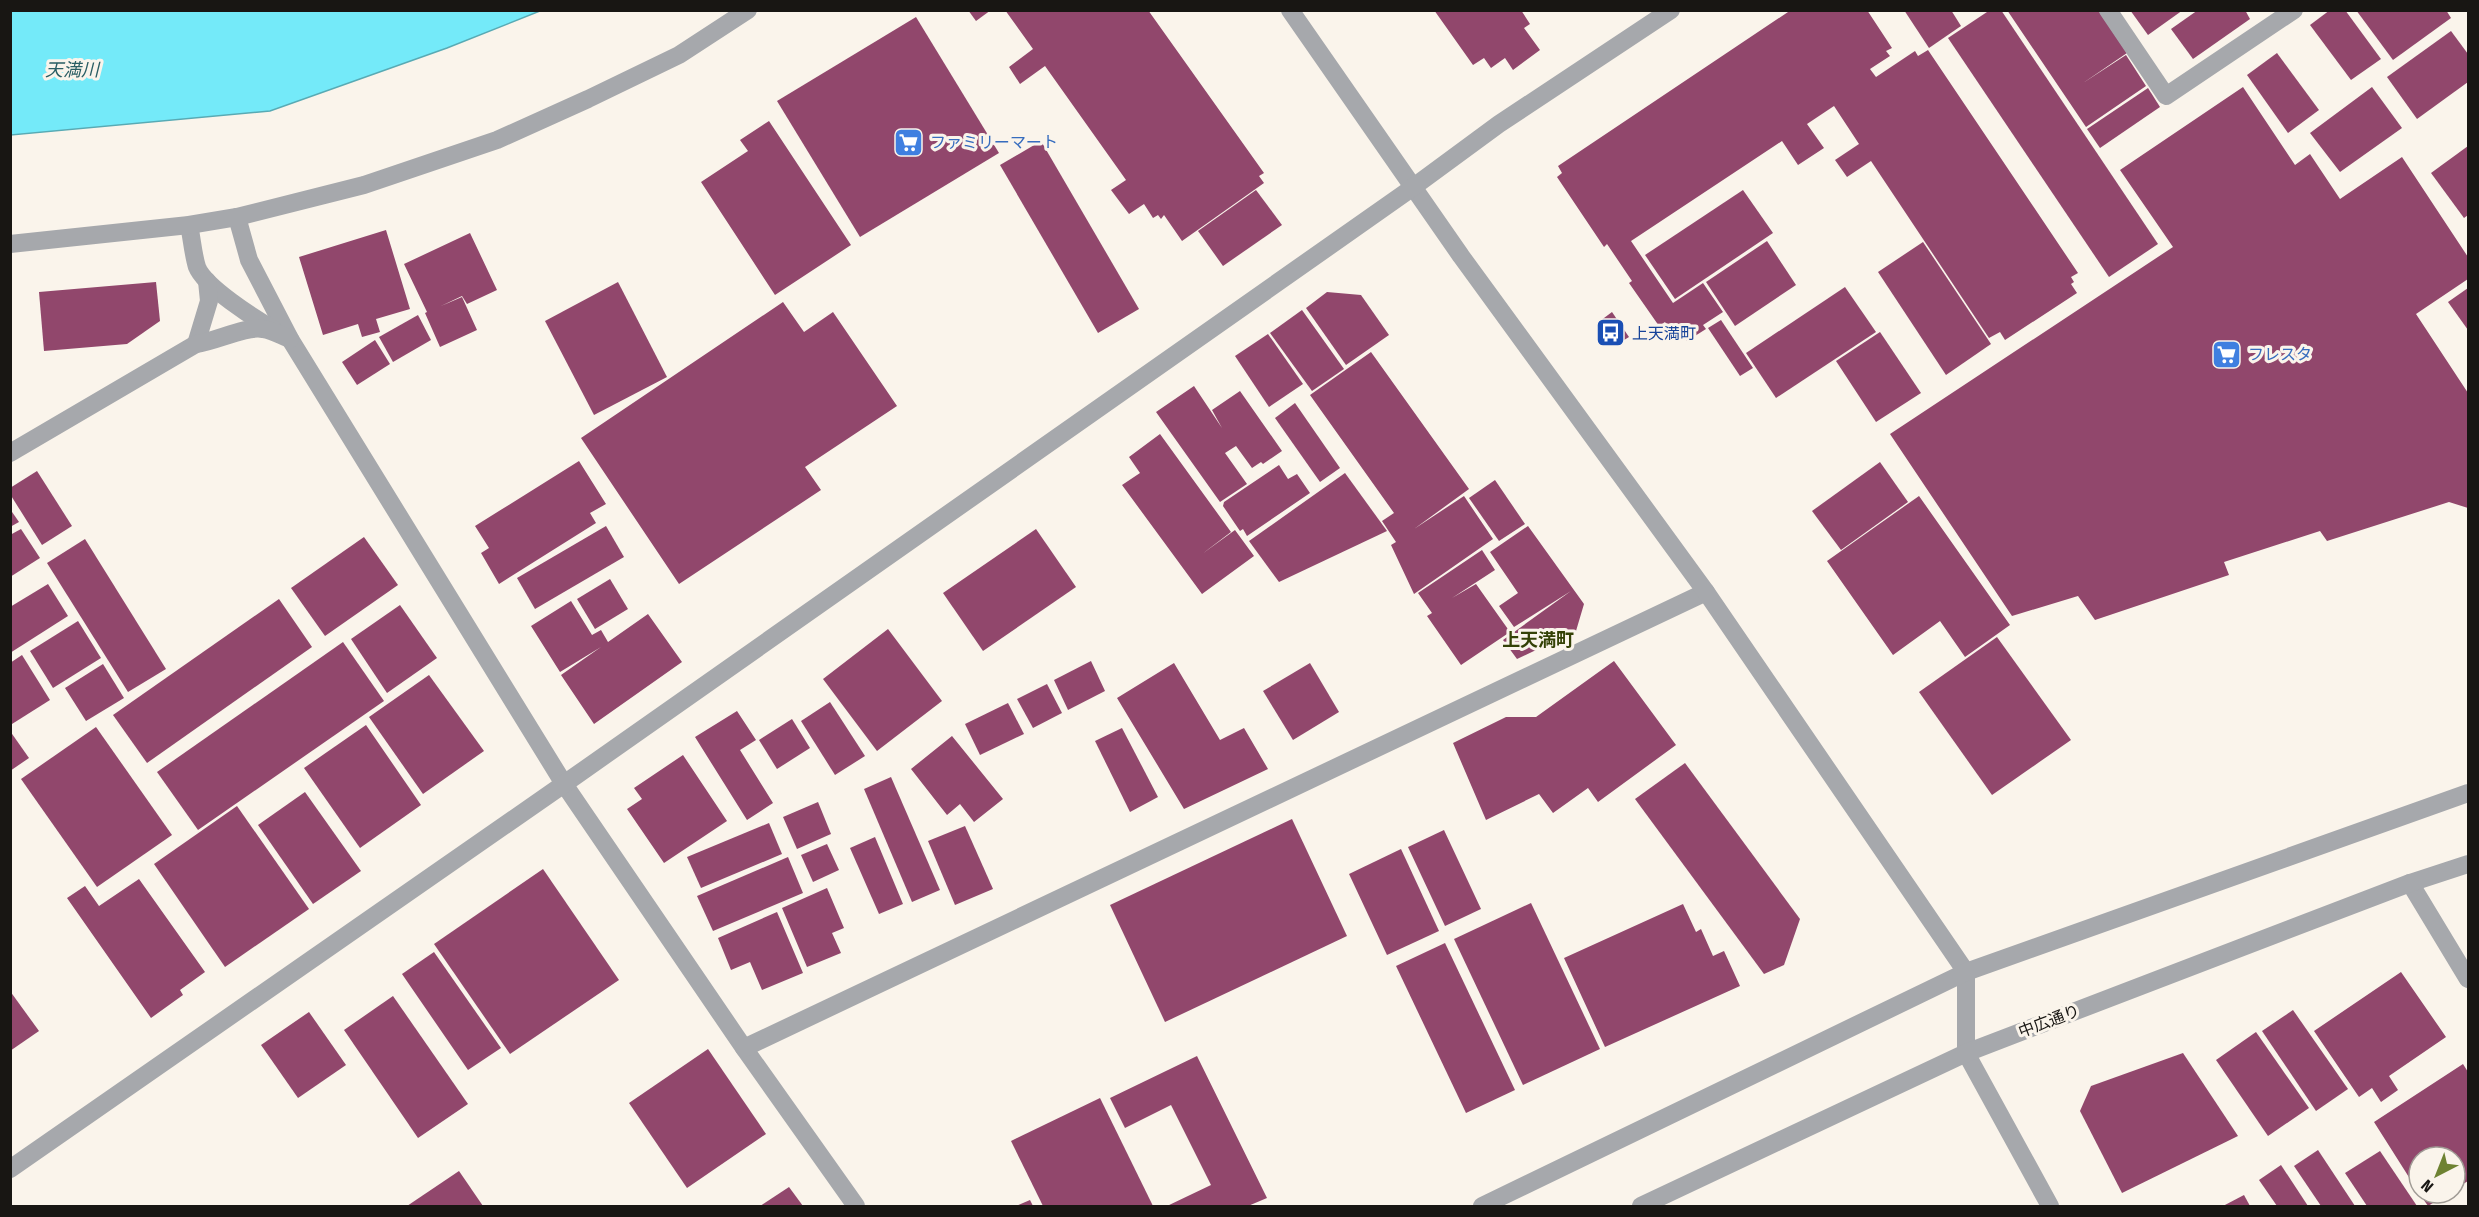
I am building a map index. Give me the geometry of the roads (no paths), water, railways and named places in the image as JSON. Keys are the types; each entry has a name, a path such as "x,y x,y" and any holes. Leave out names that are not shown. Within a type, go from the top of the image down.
{"street":[{"path":"10,244 189,225 237,217 364,185 496,140 588,99 679,55 748,10"},
{"path":"1290,10 1412,188 1706,592 1966,972 1966,1053 2050,1206"},
{"path":"10,1169 564,784 1412,188 1499,124 1671,10"},
{"path":"2108,10 2166,96 2294,10"},
{"path":"237,217 249,260 290,339 564,784 744,1048 856,1206"},
{"path":"189,225 198,268 207,281 247,313 290,339"},
{"path":"196,344 209,301 207,281"},
{"path":"10,453 196,344 213,342 241,331 262,329 290,339"},
{"path":"744,1048 1706,592"},
{"path":"1482,1206 1966,972 2469,793"},
{"name":"中広通り","path":"1641,1206 1966,1053 2410,883 2469,864"},
{"path":"2410,883 2469,979"}],"water":[{"name":"天満川","path":"11,10 540,11 447,48 270,111 11,135"}],"place":[{"name":"ファミリーマート","path":"909,142"},
{"name":"上天満町","path":"1611,333"},
{"name":"フレスタ","path":"2227,354"}],"district":[{"name":"上天満町","path":"1538,640"}]}
